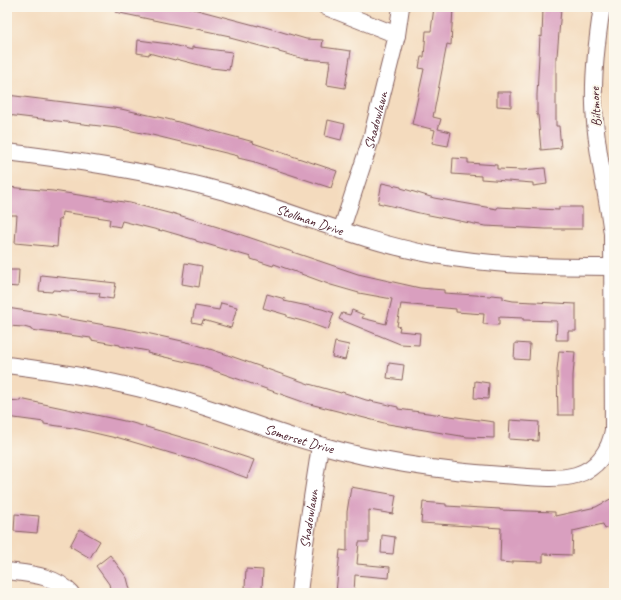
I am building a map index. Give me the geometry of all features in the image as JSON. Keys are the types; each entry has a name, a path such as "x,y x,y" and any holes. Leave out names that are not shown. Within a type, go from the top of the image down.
{"street":[{"path":"326,7 397,35"},
{"name":"Shadowlawn","path":"341,231 355,192 371,139 397,35 401,7"},
{"name":"Biltmore","path":"594,465 608,448 613,430 614,267 609,205 598,144 594,105 594,66 602,7"},
{"name":"Stollman Drive","path":"7,152 99,165 171,179 246,199 341,231 403,249 463,260 538,267 614,267"},
{"name":"Somerset Drive","path":"7,365 90,377 135,387 177,398 320,446 395,463 474,473 523,476 569,476 583,472 594,465"},
{"name":"Shadowlawn","path":"299,593 320,446"},
{"path":"7,571 49,578 71,593"}],"building":[{"path":"116,7 186,7 306,39 323,40 322,47 351,51 345,88 327,85 330,61 304,59 230,38 230,36 115,12"},
{"path":"434,7 453,7 451,45 447,44 433,117 441,119 438,129 451,132 448,146 432,143 435,130 412,124 424,69 419,68 421,57 424,57 426,31 431,31"},
{"path":"543,9 561,9 556,56 556,126 559,126 561,148 541,150 537,115 537,95"},
{"path":"138,40 169,44 192,50 192,47 232,52 229,70 211,68 149,53 149,55 137,53"},
{"path":"497,92 511,92 511,107 497,106"},
{"path":"7,95 121,109 167,119 254,142 253,143 337,171 331,188 255,162 238,158 238,156 152,135 117,128 7,115"},
{"path":"328,120 345,124 341,140 325,136"},
{"path":"453,158 468,159 468,163 497,165 497,169 523,170 545,168 547,184 533,186 533,183 481,179 481,176 452,174"},
{"path":"382,183 401,187 434,198 497,209 497,207 559,210 559,207 582,207 582,229 485,226 419,213 378,203"},
{"path":"7,187 53,191 130,203 172,213 358,274 420,288 444,290 444,293 503,296 503,299 513,301 576,304 576,331 568,331 568,340 556,340 557,321 523,320 523,318 499,317 499,325 483,324 484,314 456,312 456,309 401,304 397,326 400,327 399,331 420,333 419,345 400,344 339,319 342,313 350,315 352,310 364,315 362,318 386,324 392,299 359,293 331,285 274,264 273,266 251,259 251,257 162,230 122,221 120,227 109,225 110,219 62,212 61,220 59,219 57,247 15,243 17,215 7,215"},
{"path":"185,263 202,266 199,287 182,284"},
{"path":"7,270 19,270 18,287 7,286"},
{"path":"41,275 116,283 113,299 99,297 100,293 53,290 52,292 39,291"},
{"path":"267,294 285,299 284,301 334,313 328,330 263,308"},
{"path":"221,303 237,307 231,328 203,320 202,324 192,322 195,306 219,310"},
{"path":"7,308 60,316 191,343 309,384 341,393 342,392 366,400 398,407 398,409 494,422 494,438 467,437 388,424 306,403 204,366 147,353 148,351 91,340 91,338 31,330 24,327 7,326"},
{"path":"335,342 349,345 345,360 332,357"},
{"path":"515,343 530,344 529,360 514,359"},
{"path":"559,351 575,352 573,376 573,415 558,415 557,370"},
{"path":"389,363 404,365 402,380 387,378"},
{"path":"475,381 489,383 488,399 474,398"},
{"path":"20,399 129,422 254,460 247,478 195,459 194,460 116,437 73,428 44,424 44,422 7,417 7,400 20,401"},
{"path":"510,420 539,422 538,441 509,439"},
{"path":"351,487 396,495 393,514 369,510 369,542 359,542 357,564 390,567 389,578 355,575 354,593 336,593 340,550 347,551 347,512"},
{"path":"614,497 614,525 605,529 603,524 573,531 572,555 543,554 543,562 500,562 501,528 421,523 423,502 446,504 446,506 555,512 555,516 596,507"},
{"path":"15,514 39,516 37,533 14,531"},
{"path":"79,529 100,541 90,558 70,546"},
{"path":"382,535 395,537 393,554 381,553"},
{"path":"110,555 127,578 131,593 111,593 109,584 96,566"},
{"path":"246,569 263,570 262,589 245,588"}]}
